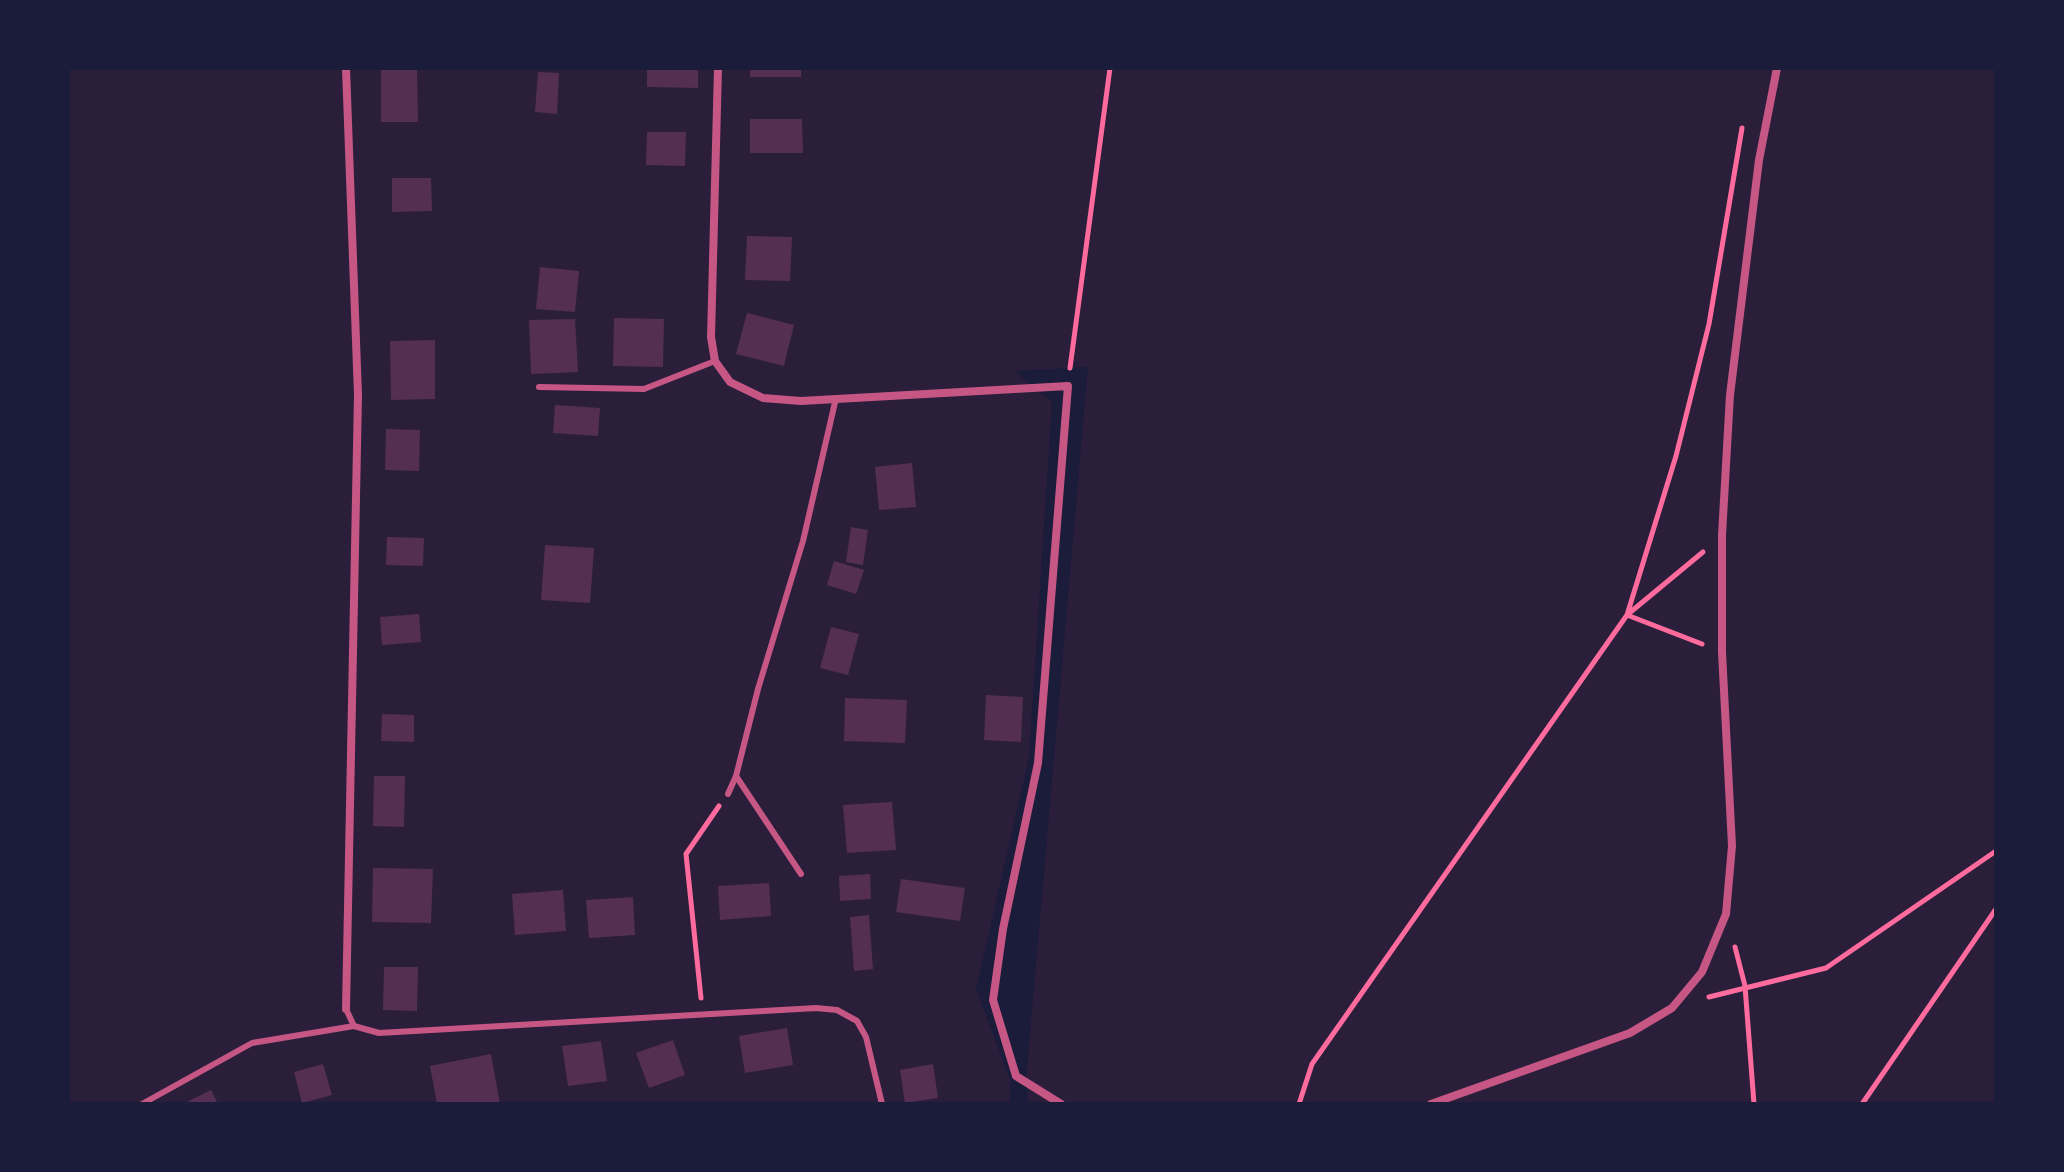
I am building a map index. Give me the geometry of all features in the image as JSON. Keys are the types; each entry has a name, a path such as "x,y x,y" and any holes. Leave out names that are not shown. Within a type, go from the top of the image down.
{"street":[{"path":"346,68 358,395 346,1009"},
{"path":"718,68 711,337 715,361 730,382 763,398 801,401 1068,386 1038,763 1003,929 993,1000 1016,1076 1061,1104"},
{"path":"1431,1104 1630,1033 1672,1008 1702,972 1726,914 1732,846 1722,652 1722,535 1730,395 1759,160 1777,68"}],"lane":[{"path":"539,387 644,389 715,361"},
{"path":"728,794 736,776 758,689 803,541 836,398"},
{"path":"736,776 801,874"},
{"path":"142,1104 252,1043 354,1026 379,1033 436,1031 816,1008 837,1010 857,1021 866,1037 882,1104"},
{"path":"346,1009 354,1026"}],"path":[{"path":"1068,386 1110,68"},
{"path":"1627,615 1676,456 1709,324 1734,160 1745,114"},
{"path":"1299,1104 1312,1064 1627,615 1722,535"},
{"path":"1627,615 1722,652"},
{"path":"703,1014 686,854 728,794"},
{"path":"1672,1008 1745,986 1826,968 1996,851"},
{"path":"1862,1104 1996,909"},
{"path":"1745,986 1754,1104"}],"shaded area":[{"path":"68,68 1996,68 1996,1104 1029,1104 1026,1080 1088,367 1014,371 1052,402 1029,757 976,989 1010,1080 1010,1104 68,1104"}],"building":[{"path":"381,68 417,68 418,122 381,122"},
{"path":"647,68 698,68 698,88 647,87"},
{"path":"750,68 801,68 801,77 750,77"},
{"path":"538,72 559,73 557,114 535,112"},
{"path":"750,119 802,119 803,153 750,153"},
{"path":"647,132 686,132 685,166 646,165"},
{"path":"392,178 431,178 432,211 392,212"},
{"path":"747,236 792,237 790,281 745,280"},
{"path":"540,267 579,271 575,312 536,309"},
{"path":"747,313 794,325 784,366 736,354"},
{"path":"614,318 664,319 663,367 613,366"},
{"path":"575,319 578,372 531,374 529,320"},
{"path":"435,340 435,399 391,400 390,341"},
{"path":"555,405 600,408 598,436 553,433"},
{"path":"386,429 420,430 419,471 385,470"},
{"path":"912,463 916,507 879,510 875,467"},
{"path":"851,527 868,530 863,565 846,562"},
{"path":"387,537 424,538 423,566 386,565"},
{"path":"545,545 594,548 590,603 541,600"},
{"path":"834,561 864,570 856,594 827,585"},
{"path":"419,614 421,642 382,645 380,617"},
{"path":"831,627 859,634 848,675 820,668"},
{"path":"986,695 1023,697 1021,742 984,740"},
{"path":"845,698 907,700 905,743 844,741"},
{"path":"382,714 414,715 414,742 381,741"},
{"path":"374,776 405,776 404,827 373,826"},
{"path":"892,802 896,850 847,853 843,805"},
{"path":"373,868 433,869 431,923 372,922"},
{"path":"870,874 871,899 840,901 839,876"},
{"path":"901,879 965,888 960,921 896,912"},
{"path":"769,883 771,916 720,920 718,886"},
{"path":"563,890 566,931 515,935 512,894"},
{"path":"633,897 635,935 589,938 586,900"},
{"path":"869,915 873,969 854,971 850,917"},
{"path":"384,967 418,967 417,1011 383,1010"},
{"path":"787,1028 793,1065 745,1073 739,1036"},
{"path":"673,1040 685,1075 649,1088 636,1053"},
{"path":"601,1041 607,1081 568,1086 562,1046"},
{"path":"491,1054 500,1104 437,1104 430,1066"},
{"path":"323,1064 332,1095 302,1103 294,1072"},
{"path":"933,1064 938,1098 905,1103 900,1070"},
{"path":"211,1090 218,1104 183,1104"}]}
